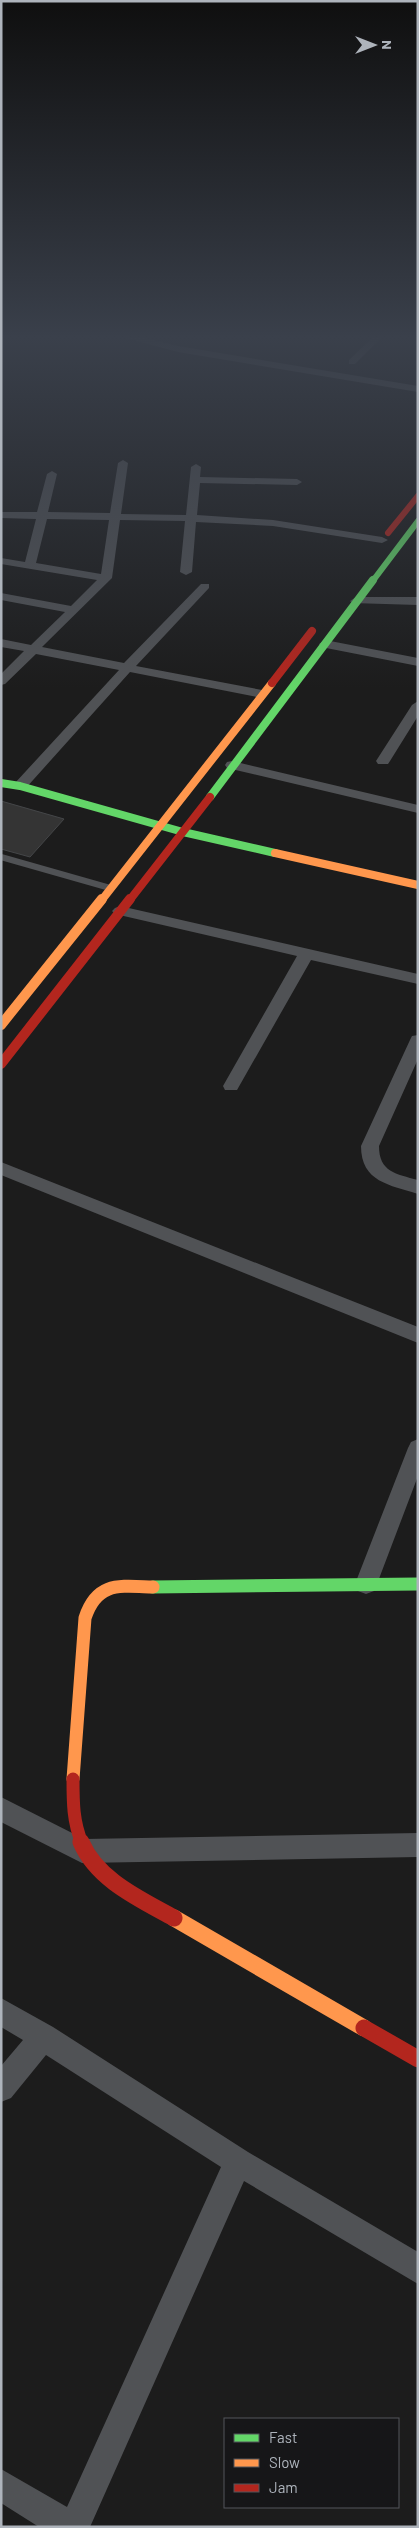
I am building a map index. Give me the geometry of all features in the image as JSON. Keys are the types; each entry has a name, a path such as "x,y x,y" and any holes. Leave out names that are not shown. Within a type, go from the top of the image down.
{"main road":[{"path":"379,544 418,496"},
{"path":"1,1064 183,832 356,601 416,528"},
{"path":"1,1025 161,826 321,618"},
{"path":"1,783 20,786 183,832 418,885"},
{"path":"418,1584 107,1587 95,1594 88,1603 86,1618 71,1802 74,1830 82,1851 96,1867 117,1885 418,2059"}],"street":[{"path":"1,682 106,578 123,463"},
{"path":"186,572 196,467"},
{"path":"30,566 52,474"},
{"path":"195,480 297,482"},
{"path":"1,515 190,518 273,522 379,544"},
{"path":"1,561 106,578"},
{"path":"20,786 127,668 205,586"},
{"path":"1,596 75,610"},
{"path":"356,601 418,601"},
{"path":"1,643 262,694"},
{"path":"325,644 418,662"},
{"path":"383,761 418,705"},
{"path":"400,733 418,736"},
{"path":"232,765 418,809"},
{"path":"120,910 418,979"},
{"path":"230,1086 307,953"},
{"path":"418,1040 370,1146 369,1156 370,1164 376,1170 418,1187"},
{"path":"1,1168 418,1335"},
{"path":"366,1584 418,1448"},
{"path":"1,1809 82,1851 418,1845"},
{"path":"1,2012 238,2162 418,2269"},
{"path":"1,2088 43,2037"},
{"path":"74,2527 238,2162"},
{"path":"1,2485 69,2527"}],"lane":[{"path":"1,857 110,888"}],"building":[{"path":"1,801 64,819 30,857 1,849"}],"traffic: fast":[{"path":"210,797 418,521"},
{"path":"1,783 20,786 183,832 275,853"},
{"path":"153,1587 418,1584"}],"traffic: slow":[{"path":"1,1025 161,826 272,683"},
{"path":"275,853 418,885"},
{"path":"73,1779 85,1618 89,1605 102,1591 110,1588 153,1587"},
{"path":"174,1918 364,2028"}],"traffic: jam":[{"path":"388,533 418,496"},
{"path":"272,683 312,631"},
{"path":"1,1064 210,797"},
{"path":"73,1779 73,1808 77,1831 85,1851 96,1866 112,1880 130,1893 174,1918"},
{"path":"364,2028 418,2059"}]}
